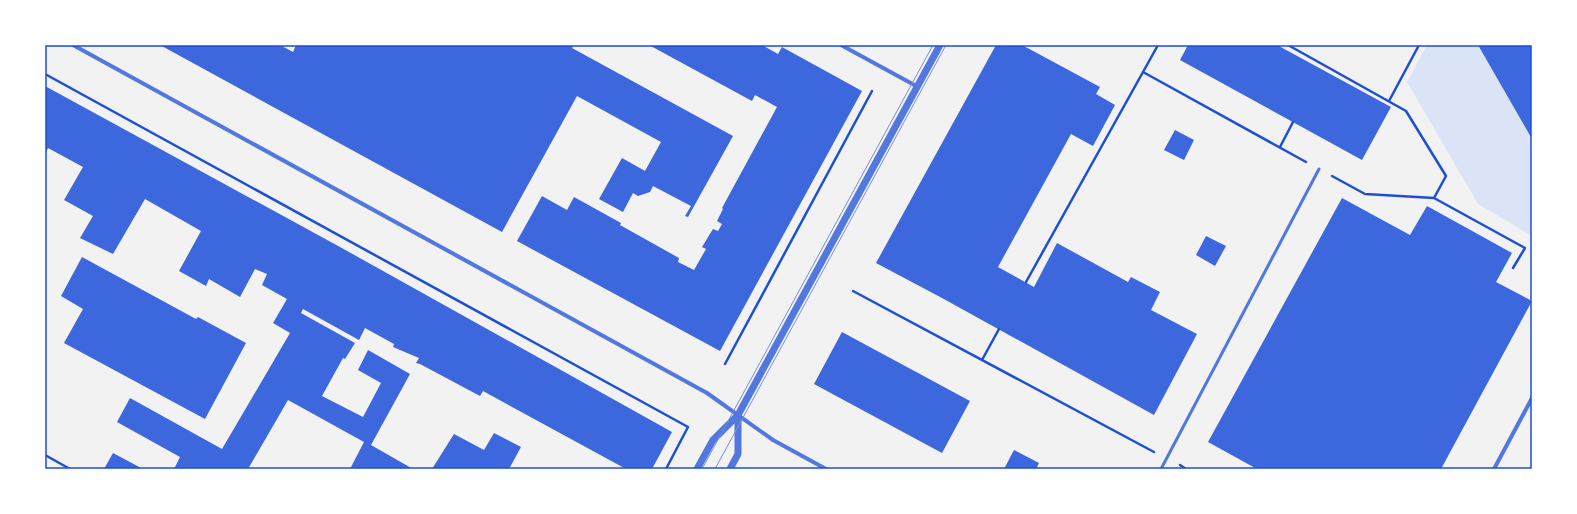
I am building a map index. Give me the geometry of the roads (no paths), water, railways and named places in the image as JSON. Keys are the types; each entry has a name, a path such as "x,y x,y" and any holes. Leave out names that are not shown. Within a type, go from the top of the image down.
{"street":[{"path":"73,45 707,393 773,440 826,469"},
{"path":"841,45 918,87"},
{"path":"697,469 713,440 738,415 940,45"},
{"path":"1494,469 1532,398"},
{"path":"730,469 738,454 738,415"}],"lane":[{"path":"1161,469 1319,169"}],"tram line":[{"path":"702,469 933,45"},
{"path":"715,469 946,45"}]}
